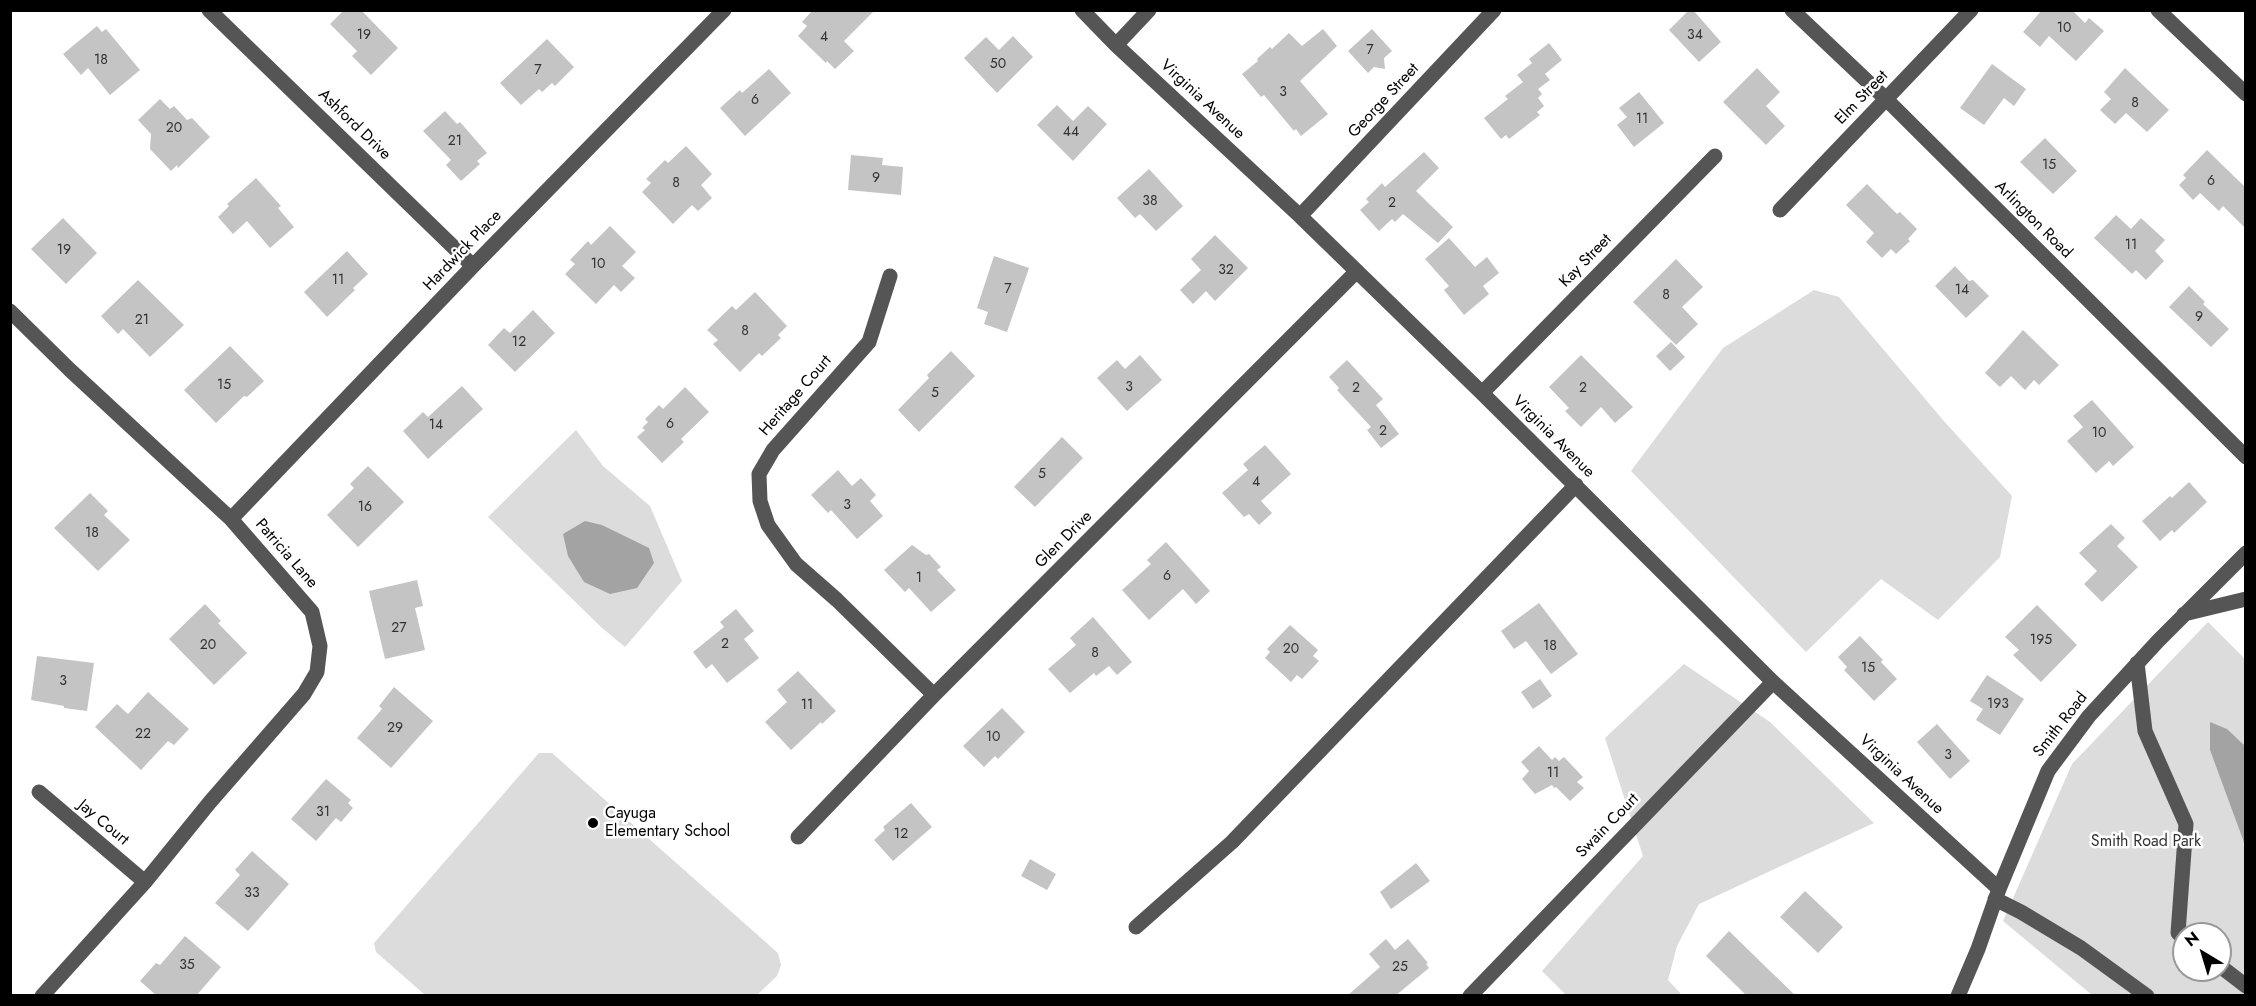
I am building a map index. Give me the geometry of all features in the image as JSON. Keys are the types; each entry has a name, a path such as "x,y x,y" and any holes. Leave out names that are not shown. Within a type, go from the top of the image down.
{"street":[{"name":"Ashford Drive","path":"209,10 473,266"},
{"name":"Hardwick Place","path":"231,519 473,266 724,10"},
{"name":"Virginia Avenue","path":"1082,10 1116,45 1300,216 1576,485 1773,682 1997,894 2021,912 2081,948 2147,996"},
{"path":"1116,45 1149,10"},
{"name":"George Street","path":"1300,216 1494,10"},
{"name":"Arlington Road","path":"1792,10 1886,99 2246,457"},
{"name":"Elm Street","path":"1780,210 1971,10"},
{"path":"2158,10 2246,94"},
{"name":"Kay Street","path":"1482,393 1715,156"},
{"name":"Glen Drive","path":"798,837 934,695 1357,272"},
{"name":"Heritage Court","path":"890,276 869,342 773,450 759,474 760,501 768,525 796,564 837,600 934,695"},
{"name":"Patricia Lane","path":"10,311 70,370 231,519 312,612 320,646 317,672 304,694 210,802 145,882 42,996"},
{"path":"1136,927 1232,842 1576,485"},
{"name":"Smith Road","path":"1958,996 2048,771 2089,716 2137,663 2246,553"},
{"path":"2184,614 2246,599"},
{"path":"2137,663 2145,731 2186,824 2179,922"},
{"name":"Swain Court","path":"1470,996 1773,682"},
{"name":"Jay Court","path":"39,792 145,882"},
{"path":"2232,975 2246,986"}],"green space":[{"path":"1814,290 1839,297 1943,420 2012,496 2000,557 1938,620 1881,579 1806,652 1631,471 1723,348"},
{"path":"576,430 603,466 650,506 682,581 625,647 601,627 488,517","holes":["602,525 649,548 563,534"]},
{"name":"Smith Road Park","path":"2208,622 2245,659 2245,995 2092,995 2003,921 2072,764"},
{"path":"1684,664 1770,722 1874,823 1699,904 1677,946 1668,980 1682,995 1566,995 1542,971 1643,856 1605,738"},
{"path":"539,753 552,753 778,953 781,965 777,976 757,995 425,995 376,952 374,943"}],"shaded area":[{"path":"585,521 602,525 649,548 654,563 637,588 610,594 584,582 568,556 563,534"},
{"path":"2210,722 2227,729 2245,746 2245,845 2210,750"}],"building":[{"path":"344,10 361,10 398,48 371,75 352,56 357,51 330,24"},
{"path":"813,10 875,10 844,41 854,51 835,69 798,36 807,26 802,22"},
{"path":"1689,10 1693,10 1721,42 1699,62 1669,30"},
{"path":"2042,10 2072,10 2085,23 2089,18 2104,31 2076,61 2049,36 2040,47 2023,32"},
{"path":"97,26 102,32 106,29 140,70 110,95 88,68 81,75 63,54"},
{"path":"1323,29 1337,46 1300,81 1328,114 1301,136 1296,129 1294,131 1264,95 1261,97 1242,74 1270,47 1272,49 1289,33 1302,46"},
{"path":"1372,29 1392,51 1384,58 1385,69 1374,67 1368,73 1348,51"},
{"path":"1013,36 1033,57 997,93 964,58 986,37 999,50"},
{"path":"547,39 574,67 555,86 552,83 542,92 539,89 521,105 500,83"},
{"path":"1549,43 1562,60 1545,74 1550,80 1538,89 1542,94 1538,98 1544,106 1537,112 1540,115 1509,139 1506,135 1501,139 1484,118 1508,99 1505,96 1523,82 1517,75 1532,63 1529,59"},
{"path":"1992,64 2026,89 2014,106 2004,98 1984,125 1960,108"},
{"path":"1757,68 1780,92 1766,106 1785,126 1766,145 1723,102"},
{"path":"2125,68 2169,110 2147,132 2126,113 2115,124 2100,110 2111,99 2104,92"},
{"path":"769,69 791,93 745,136 720,108 740,90 742,93"},
{"path":"1639,92 1664,123 1634,147 1617,125 1627,117 1619,108"},
{"path":"160,99 170,109 174,106 187,120 192,118 210,137 178,168 177,165 171,171 150,149 151,134 138,120"},
{"path":"1057,105 1073,121 1088,106 1107,124 1073,161 1037,125"},
{"path":"445,111 457,124 460,122 487,153 477,161 480,164 461,181 446,165 451,160 423,131"},
{"path":"2045,138 2077,171 2053,194 2020,162"},
{"path":"686,146 712,174 701,185 712,198 698,211 692,205 673,224 642,192 651,183 646,179 665,160 668,163"},
{"path":"2207,150 2246,188 2246,229 2223,206 2219,211 2200,193 2193,200 2179,185 2186,178 2183,175"},
{"path":"1424,152 1439,168 1416,191 1453,227 1438,243 1403,214 1395,222 1392,219 1379,231 1360,210 1369,202 1366,199 1382,183 1385,187"},
{"path":"851,155 883,158 882,165 903,167 901,195 848,190"},
{"path":"1149,169 1183,206 1156,231 1140,214 1135,218 1117,198"},
{"path":"256,178 281,206 278,208 294,227 270,248 247,221 233,234 218,217 229,206 227,204"},
{"path":"1867,184 1897,214 1900,212 1917,229 1908,239 1910,241 1896,254 1891,249 1882,258 1866,242 1874,233 1846,205"},
{"path":"2116,215 2131,229 2141,218 2165,240 2155,251 2164,261 2146,280 2136,270 2132,274 2094,238"},
{"path":"63,218 97,253 66,284 31,249"},
{"path":"610,226 636,252 622,266 635,278 621,292 614,285 596,304 565,274 575,264 570,260 588,241 591,245"},
{"path":"1215,235 1248,268 1215,301 1206,291 1193,304 1180,290 1201,270 1191,259"},
{"path":"1449,238 1475,267 1487,257 1499,273 1483,286 1489,294 1464,315 1444,290 1449,286 1425,259"},
{"path":"347,251 368,274 327,317 304,292"},
{"path":"994,256 1029,268 1007,332 984,324 988,312 977,308"},
{"path":"1676,259 1703,287 1682,307 1698,324 1676,345 1633,302"},
{"path":"1955,266 1969,281 1973,280 1989,296 1966,318 1935,286"},
{"path":"138,280 184,325 150,357 123,329 118,334 101,316"},
{"path":"2189,286 2205,302 2203,304 2229,329 2211,347 2169,307"},
{"path":"755,292 787,326 778,335 781,338 762,356 759,353 740,372 713,344 718,340 707,330 732,306 736,310"},
{"path":"533,310 555,333 515,372 488,345 504,328 510,333"},
{"path":"2023,330 2059,365 2039,385 2034,380 2025,390 2011,376 2000,387 1985,373"},
{"path":"1671,342 1685,357 1670,371 1656,356"},
{"path":"230,346 264,381 247,397 244,396 216,423 184,390"},
{"path":"951,351 975,376 919,432 898,410 929,378 927,375"},
{"path":"1140,355 1162,380 1127,411 1097,378 1117,360 1125,369"},
{"path":"1581,355 1633,407 1615,423 1601,407 1581,427 1565,411 1569,408 1549,387"},
{"path":"1347,360 1383,399 1376,405 1399,434 1381,448 1367,430 1371,427 1337,390 1339,388 1329,377"},
{"path":"462,386 483,409 428,459 403,431 423,412 428,417"},
{"path":"685,387 709,412 681,439 684,442 662,463 637,437 645,430 642,428 648,422 645,419 659,405 663,409"},
{"path":"2092,400 2134,447 2113,466 2109,461 2096,473 2067,441 2083,427 2073,416"},
{"path":"1062,437 1083,458 1035,507 1014,487"},
{"path":"1265,445 1291,474 1261,501 1272,513 1259,525 1249,514 1244,517 1222,493 1248,470 1243,464"},
{"path":"368,466 404,502 358,547 327,515 354,488 350,484"},
{"path":"838,470 852,486 861,478 876,495 870,501 883,516 857,539 831,510 828,513 811,495"},
{"path":"2189,482 2207,502 2174,533 2172,530 2160,541 2142,521"},
{"path":"90,493 108,511 104,515 130,540 98,571 54,528"},
{"path":"2111,524 2125,538 2117,546 2138,567 2102,602 2084,584 2097,571 2079,553"},
{"path":"1166,542 1210,591 1196,604 1183,589 1149,620 1122,590 1151,564 1147,560"},
{"path":"912,545 926,555 929,554 941,567 937,570 956,590 931,612 909,588 905,592 884,570"},
{"path":"417,580 423,606 415,608 425,650 385,659 369,591"},
{"path":"1539,603 1578,654 1551,674 1526,641 1514,649 1501,631"},
{"path":"205,604 221,621 218,623 247,653 214,685 169,639"},
{"path":"2037,605 2077,645 2041,682 2013,655 2019,650 2005,637"},
{"path":"736,609 754,631 744,639 759,658 727,683 712,664 706,669 693,652 724,627 720,622"},
{"path":"1093,617 1132,662 1117,675 1109,666 1096,676 1094,673 1070,693 1048,669 1076,645 1070,638"},
{"path":"1290,625 1318,650 1313,656 1319,661 1302,679 1297,675 1291,682 1265,658 1270,652 1267,649"},
{"path":"1860,636 1897,679 1874,701 1844,670 1847,667 1838,657"},
{"path":"37,656 94,663 87,711 31,700"},
{"path":"798,671 836,711 791,750 765,722 787,702 777,690"},
{"path":"1987,675 2024,699 2000,735 1976,720 1983,709 1970,701"},
{"path":"1540,679 1552,696 1533,709 1521,692"},
{"path":"394,687 433,721 391,768 357,738 382,709 379,706"},
{"path":"148,692 189,729 174,745 168,741 141,770 95,727 117,704 128,714"},
{"path":"1002,708 1025,732 998,759 995,756 984,767 963,746"},
{"path":"1937,724 1970,761 1950,779 1917,742"},
{"path":"1539,746 1552,760 1555,757 1559,761 1564,757 1583,777 1577,782 1584,788 1570,801 1552,785 1535,794 1522,779 1529,771 1521,762"},
{"path":"326,779 351,800 348,803 353,808 341,822 336,818 316,841 291,819"},
{"path":"911,803 932,827 893,861 874,840 885,830 883,827"},
{"path":"252,851 289,884 248,931 215,903 240,875 235,870"},
{"path":"1030,859 1056,874 1047,890 1021,876"},
{"path":"1416,863 1430,881 1391,909 1380,892"},
{"path":"1805,891 1843,927 1818,953 1780,917"},
{"path":"1729,931 1796,996 1747,996 1706,956"},
{"path":"185,936 221,967 196,996 157,996 140,981 156,963 160,965"},
{"path":"1386,939 1395,950 1408,939 1428,963 1426,964 1429,968 1395,996 1347,996 1380,967 1369,954"}],"place":[{"name":"Cayuga Elementary School","path":"593,823"}]}
